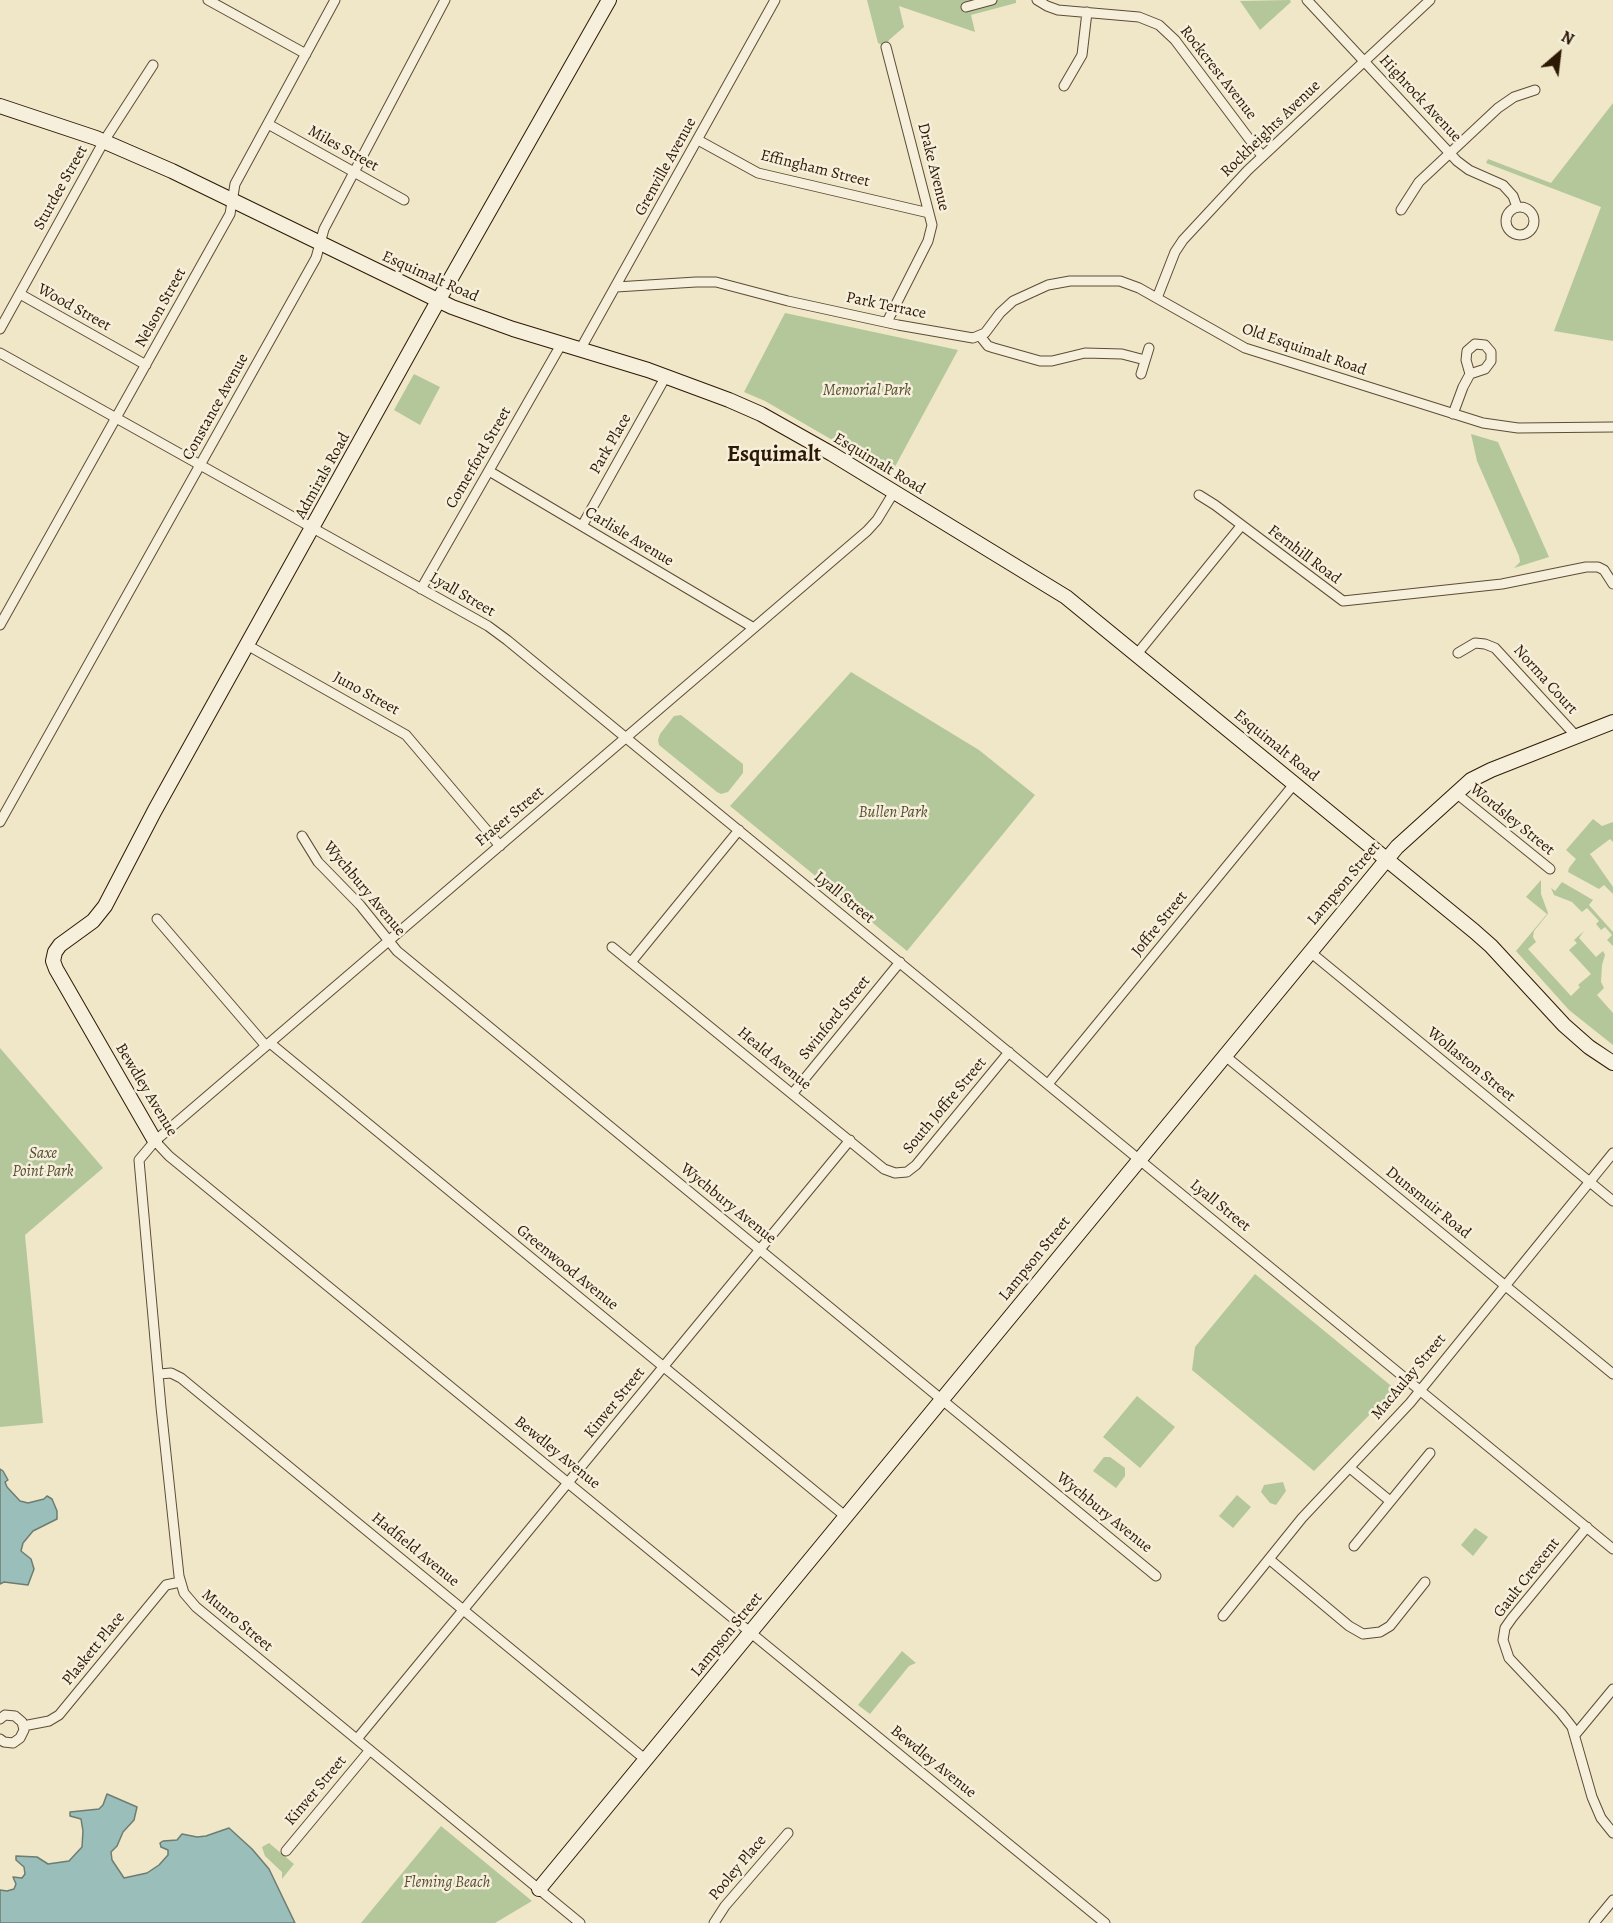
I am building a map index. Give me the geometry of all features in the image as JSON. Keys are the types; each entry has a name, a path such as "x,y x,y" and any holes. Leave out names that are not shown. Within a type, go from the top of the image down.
{"street":[{"path":"208,0 306,54"},
{"name":"Nelson Street","path":"0,625 230,214 235,184 335,0"},
{"name":"Constance Avenue","path":"0,822 316,258 324,229 445,0"},
{"name":"Admirals Road","path":"54,956 60,945 93,921 105,906 155,810 438,301 609,0"},
{"name":"Grenville Avenue","path":"581,348 775,0"},
{"path":"966,7 992,0"},
{"name":"Rockcrest Avenue","path":"1037,0 1052,9 1139,16 1159,25 1167,32 1263,156"},
{"name":"Highrock Avenue","path":"1307,0 1450,153 1469,170 1503,184 1513,196 1517,207"},
{"name":"Rockheights Avenue","path":"1157,298 1178,246 1263,156 1430,0"},
{"path":"1064,86 1082,55 1087,12"},
{"name":"Drake Avenue","path":"886,47 932,225 928,241 887,322"},
{"name":"Sturdee Street","path":"0,329 104,141 153,65"},
{"path":"1401,210 1416,186 1506,102 1522,93 1535,90"},
{"name":"Esquimalt Road","path":"0,106 104,141 233,199 438,301 513,329 581,348 666,376 761,414 894,492 1066,597 1485,940 1564,1025 1589,1047 1613,1063"},
{"name":"Miles Street","path":"268,124 404,200"},
{"name":"Effingham Street","path":"698,140 758,173 929,213"},
{"name":"Old Esquimalt Road","path":"980,336 990,328 1000,312 1013,301 1055,283 1120,281 1157,298 1247,349 1483,423 1509,428 1613,427"},
{"name":"Park Terrace","path":"616,287 716,282 788,301 887,322 966,338 980,336 983,342 994,348 1040,361 1052,361 1082,353 1125,354 1145,360"},
{"name":"Wood Street","path":"20,294 146,365"},
{"name":"Comerford Street","path":"421,589 562,343"},
{"path":"1141,374 1149,348"},
{"name":"Lyall Street","path":"0,352 488,626 507,640 1587,1527 1612,1545"},
{"path":"1453,414 1462,387 1470,374"},
{"name":"Park Place","path":"582,526 666,376"},
{"name":"Carlisle Avenue","path":"489,471 754,628"},
{"name":"Fraser Street","path":"139,1160 155,1141 871,527 894,492"},
{"path":"1199,495 1215,504 1241,526"},
{"name":"Fernhill Road","path":"1137,654 1241,526 1343,601 1502,584 1586,567 1598,567 1604,570 1613,584"},
{"name":"Norma Court","path":"1458,653 1470,645 1480,643 1500,652 1576,736"},
{"name":"Juno Street","path":"247,645 406,735 500,846"},
{"name":"Lampson Street","path":"539,1889 1386,859 1471,780 1613,722"},
{"name":"Joffre Street","path":"1048,1084 1295,783"},
{"name":"Wordsley Street","path":"1456,793 1550,869"},
{"path":"632,961 739,830"},
{"name":"Wychbury Avenue","path":"302,836 318,862 360,905 397,951 1156,1576"},
{"name":"Greenwood Avenue","path":"157,919 268,1044 845,1516"},
{"name":"Heald Avenue","path":"612,947 884,1168 901,1173"},
{"name":"Wollaston Street","path":"1309,951 1613,1201"},
{"name":"Bewdley Avenue","path":"54,956 56,969 155,1141 169,1156 1105,1923"},
{"name":"Swinford Street","path":"793,1093 900,962"},
{"name":"South Joffre Street","path":"901,1173 916,1165 1009,1052"},
{"name":"Dunsmuir Road","path":"1224,1055 1613,1374"},
{"name":"Kinver Street","path":"357,1739 850,1140"},
{"name":"MacAulay Street","path":"1223,1616 1298,1523 1410,1404 1613,1153"},
{"name":"Munro Street","path":"139,1160 160,1374 161,1407 180,1582 188,1598 196,1607 580,1923"},
{"name":"Hadfield Avenue","path":"160,1374 171,1373 181,1378 646,1760"},
{"path":"1354,1546 1430,1453"},
{"path":"1350,1468 1390,1501"},
{"name":"Gault Crescent","path":"1587,1527 1508,1623 1503,1640 1509,1658 1561,1713 1575,1735 1592,1797 1601,1818 1613,1833"},
{"path":"1269,1559 1349,1626 1364,1634 1380,1632 1390,1626 1425,1582"},
{"name":"Plaskett Place","path":"0,1739 9,1743 17,1741 23,1734 23,1726 49,1721 59,1715 166,1585 180,1582"},
{"path":"1575,1735 1613,1689"},
{"path":"0,1719 5,1715 15,1716 19,1718 23,1726"},
{"name":"Kinver Street","path":"286,1851 370,1750"},
{"name":"Pooley Place","path":"714,1923 725,1905 788,1833"},
{"path":"1594,1923 1613,1900"}],"green space":[{"path":"867,0 1016,0 1016,3 971,15 975,32 899,6 904,27 889,40 886,47 878,43"},
{"path":"1290,0 1291,2 1260,30 1240,1"},
{"path":"1613,103 1613,341 1554,331 1601,207 1486,163 1488,159 1551,183"},
{"name":"Memorial Park","path":"785,313 958,350 891,474 765,401 744,392"},
{"path":"414,374 440,387 420,425 394,410"},
{"path":"1471,434 1498,442 1549,557 1514,568 1520,562 1519,556 1477,461"},
{"name":"Bullen Park","path":"851,672 979,750 1035,795 907,951 730,806"},
{"path":"681,715 743,764 743,773 728,792 721,794 717,792 659,745 660,734 674,716"},
{"path":"1593,819 1602,826 1613,822 1613,842 1610,839 1590,854 1613,887 1613,894 1604,885 1599,889 1568,872 1576,859 1566,850"},
{"path":"1541,880 1541,894 1548,913 1534,931 1533,937 1536,942 1528,949 1571,996 1580,987 1578,985 1591,974 1569,950 1577,943 1574,940 1584,931 1579,938 1596,957 1603,951 1605,955 1601,982 1604,988 1597,995 1613,1013 1613,1045 1569,1010 1516,951 1547,914 1526,897"},
{"path":"1562,882 1593,900 1589,905 1613,932 1613,946 1607,940 1612,935 1605,927 1601,930 1596,924 1599,921 1587,908 1582,912 1572,902 1554,895 1551,888 1555,891"},
{"name":"Saxe Point Park","path":"0,1048 103,1168 25,1235 43,1423 0,1427"},
{"path":"1255,1274 1395,1389 1314,1471 1192,1370 1195,1347"},
{"path":"1137,1396 1175,1427 1140,1468 1103,1437"},
{"path":"1104,1457 1110,1457 1125,1468 1125,1476 1116,1488 1093,1471"},
{"path":"1283,1482 1286,1491 1276,1505 1270,1503 1261,1492 1264,1485"},
{"path":"1237,1495 1251,1507 1233,1528 1219,1516"},
{"path":"1475,1528 1488,1537 1473,1556 1461,1545"},
{"path":"902,1651 916,1663 909,1666 870,1714 858,1705"},
{"name":"Fleming Beach","path":"441,1826 532,1901 495,1923 361,1923"},
{"path":"269,1843 294,1864 282,1879 282,1872 265,1856 262,1847"}],"water":[{"path":"0,1469 8,1480 5,1482 7,1487 20,1501 28,1503 47,1496 52,1499 57,1511 57,1519 33,1531 23,1543 21,1551 31,1559 34,1569 28,1585 4,1582 0,1584"},
{"path":"107,1794 137,1807 134,1820 123,1832 117,1846 111,1852 112,1860 124,1878 147,1873 159,1865 168,1855 168,1850 161,1847 160,1843 163,1841 177,1840 182,1834 206,1836 229,1828 269,1869 295,1923 0,1923 0,1890 14,1889 16,1884 13,1877 22,1878 25,1874 24,1867 16,1860 16,1856 37,1857 48,1864 69,1861 82,1847 83,1831 81,1819 70,1816 70,1812 99,1809"}],"district":[{"name":"Esquimalt","path":"774,456"}]}
